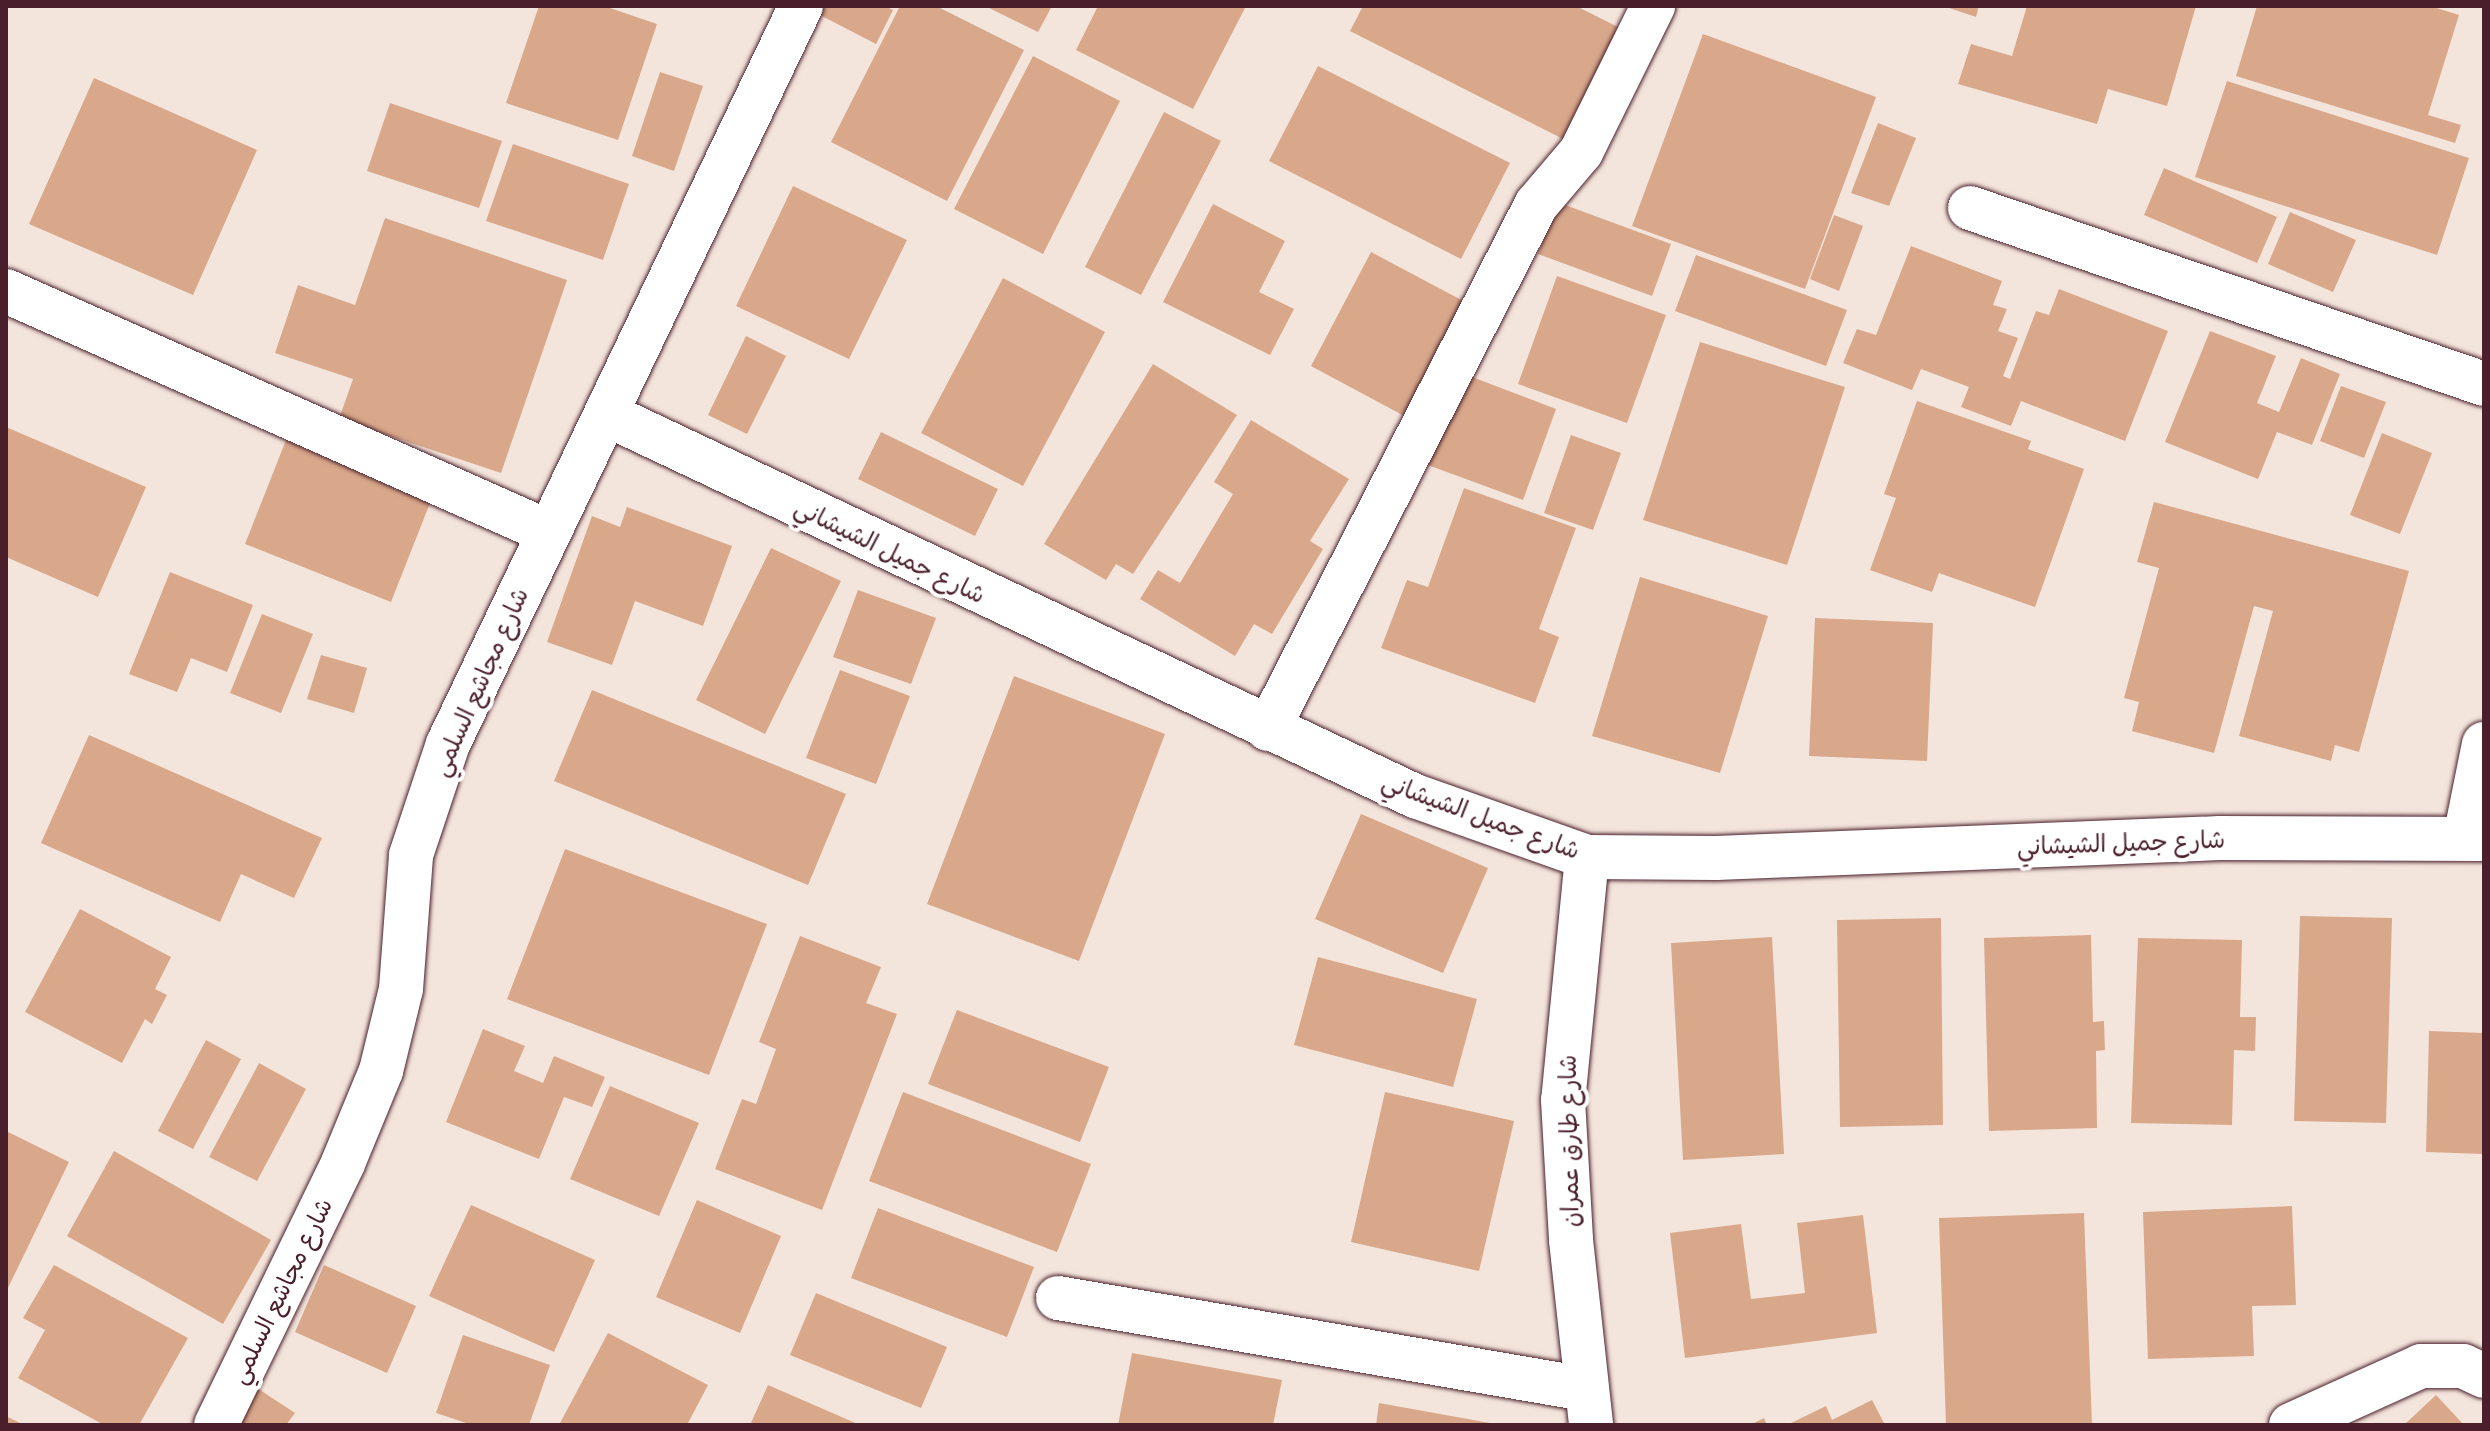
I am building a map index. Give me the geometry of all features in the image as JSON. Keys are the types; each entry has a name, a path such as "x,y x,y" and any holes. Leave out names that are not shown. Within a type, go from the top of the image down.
{"street":[{"name":"شارع مجاشع السلمي","path":"216,1425 343,1163 381,1071 401,989 411,855 448,744 546,531 606,414 801,6"},
{"path":"1268,729 1536,205 1581,152 1653,6"},
{"path":"1970,208 2484,384"},
{"path":"6,291 546,531"},
{"name":"شارع جميل الشيشاني","path":"606,414 1415,796 1587,857 1716,858 2220,838 2475,838"},
{"path":"2475,838 2484,744"},
{"name":"شارع طارق عمران","path":"1587,857 1563,1100 1588,1407"},
{"path":"1058,1298 1588,1407"},
{"path":"2291,1425 2421,1366 2463,1366 2484,1376"}],"building":[{"path":"539,6 604,6 657,24 618,140 506,103"},
{"path":"825,6 885,6 893,10 876,44 820,15"},
{"path":"900,6 936,6 1024,50 947,201 831,142"},
{"path":"985,6 1052,6 1038,32"},
{"path":"1098,6 1246,6 1193,109 1076,50"},
{"path":"1363,6 1576,6 1622,29 1565,140 1350,31"},
{"path":"1943,6 1979,6 1976,17"},
{"path":"2027,6 2196,6 2167,106 2108,89 2097,124 1958,84 1971,44 2012,56"},
{"path":"2257,6 2430,6 2459,15 2428,115 2461,125 2455,143 2236,76"},
{"path":"1703,34 1876,97 1805,289 1632,226"},
{"path":"1033,56 1120,101 1043,254 954,209"},
{"path":"1318,66 1510,163 1461,259 1269,161"},
{"path":"660,72 703,86 674,171 632,156"},
{"path":"94,78 257,150 193,295 29,224"},
{"path":"2227,81 2469,158 2437,255 2195,177"},
{"path":"390,103 502,141 479,208 367,171"},
{"path":"1164,112 1221,141 1141,295 1085,267"},
{"path":"1878,123 1916,138 1889,206 1851,193"},
{"path":"513,144 629,184 603,260 486,221"},
{"path":"2164,168 2277,217 2257,263 2144,215"},
{"path":"793,186 907,240 849,359 736,306"},
{"path":"1557,202 1671,244 1652,296 1538,254"},
{"path":"1213,204 1285,241 1259,292 1294,309 1270,355 1163,302"},
{"path":"2290,212 2356,240 2333,292 2268,264"},
{"path":"1834,215 1863,226 1839,291 1810,279"},
{"path":"385,218 567,280 501,473 339,419 353,379 275,353 298,285 355,305"},
{"path":"1911,246 2002,281 1993,305 2007,309 1998,331 2018,338 2003,376 2010,379 2036,311 2049,315 2059,289 2168,331 2125,441 2021,401 2011,426 1961,407 1969,387 1921,369 1912,390 1843,363 1857,329 1876,335"},
{"path":"1371,252 1469,304 1408,418 1311,366"},
{"path":"1696,255 1847,310 1826,366 1675,311"},
{"path":"1557,276 1666,315 1627,423 1518,384"},
{"path":"1003,278 1105,332 1023,486 921,433"},
{"path":"2210,331 2276,356 2257,403 2279,412 2301,358 2340,374 2312,445 2277,432 2258,479 2165,442"},
{"path":"746,336 786,356 747,434 708,415"},
{"path":"1700,342 1845,387 1787,565 1643,520"},
{"path":"1153,364 1237,415 1133,574 1116,564 1106,580 1044,544"},
{"path":"1459,372 1556,409 1523,500 1425,464"},
{"path":"2341,386 2386,402 2364,458 2320,441"},
{"path":"1917,401 2031,441 2028,449 2084,469 2035,607 1939,573 1932,592 1870,570 1896,498 1884,494"},
{"path":"1251,420 1349,479 1310,541 1323,549 1272,634 1254,624 1235,656 1140,599 1158,570 1180,583 1233,494 1214,482"},
{"path":"6,427 146,487 98,597 6,557"},
{"path":"881,432 998,489 975,536 858,479"},
{"path":"2382,433 2432,453 2400,534 2350,515"},
{"path":"288,435 434,493 391,602 245,544"},
{"path":"1571,435 1621,453 1593,530 1544,513"},
{"path":"1464,488 1576,528 1539,629 1559,637 1535,703 1381,648 1407,580 1428,587"},
{"path":"2154,502 2409,571 2359,752 2335,745 2331,761 2239,736 2273,611 2254,606 2214,753 2132,731 2139,702 2124,698 2159,568 2137,562"},
{"path":"627,507 732,546 703,626 635,601 612,665 547,642 592,516 620,527"},
{"path":"771,548 841,581 765,734 696,700"},
{"path":"170,572 253,605 227,672 191,658 177,692 129,674"},
{"path":"1640,577 1768,616 1720,773 1592,736"},
{"path":"858,590 936,618 911,684 833,657"},
{"path":"262,614 313,634 281,713 230,693"},
{"path":"1815,618 1933,623 1927,761 1809,756"},
{"path":"321,655 367,668 354,713 307,699"},
{"path":"840,670 910,696 876,784 806,758"},
{"path":"1014,676 1165,734 1079,961 927,904"},
{"path":"592,690 846,794 808,885 554,781"},
{"path":"89,735 322,838 294,898 241,874 220,922 41,843"},
{"path":"1361,814 1488,868 1443,973 1315,919"},
{"path":"565,849 767,924 709,1075 507,999"},
{"path":"80,909 171,957 155,989 167,995 152,1024 145,1019 122,1063 25,1012"},
{"path":"2300,916 2392,918 2386,1123 2294,1121"},
{"path":"1941,918 1943,1125 1840,1127 1837,920"},
{"path":"2091,935 2093,1022 2104,1021 2105,1050 2096,1051 2097,1128 1989,1131 1984,938"},
{"path":"800,936 881,967 866,1003 897,1014 822,1210 715,1169 742,1099 756,1104 776,1049 759,1042"},
{"path":"1772,937 1784,1154 1683,1160 1671,943"},
{"path":"2138,938 2242,940 2240,1017 2256,1017 2255,1051 2234,1050 2232,1125 2131,1123"},
{"path":"1318,957 1477,999 1453,1087 1294,1045"},
{"path":"957,1010 1109,1067 1080,1142 928,1084"},
{"path":"483,1029 525,1046 514,1071 543,1083 554,1056 605,1077 592,1107 564,1097 539,1159 446,1122"},
{"path":"2429,1031 2484,1033 2484,1154 2426,1152"},
{"path":"206,1040 241,1059 193,1149 158,1131"},
{"path":"259,1063 306,1089 257,1181 209,1157"},
{"path":"610,1086 699,1123 659,1216 570,1179"},
{"path":"903,1092 1091,1164 1057,1252 869,1181"},
{"path":"1385,1092 1514,1121 1479,1271 1351,1242"},
{"path":"6,1131 69,1162 6,1292"},
{"path":"114,1151 271,1240 223,1324 67,1236"},
{"path":"697,1200 781,1236 740,1333 656,1297"},
{"path":"471,1205 595,1260 554,1352 429,1296"},
{"path":"2292,1206 2296,1305 2252,1306 2254,1356 2148,1359 2143,1212"},
{"path":"878,1208 1034,1267 1007,1337 851,1278"},
{"path":"2084,1213 2092,1425 1946,1425 1939,1218"},
{"path":"1863,1215 1877,1333 1685,1358 1670,1233 1741,1224 1751,1299 1805,1293 1797,1223"},
{"path":"54,1265 188,1338 139,1425 104,1425 18,1378 45,1330 23,1318"},
{"path":"324,1265 416,1306 387,1373 295,1332"},
{"path":"816,1293 947,1347 921,1408 790,1355"},
{"path":"608,1333 708,1385 687,1425 559,1425"},
{"path":"463,1335 550,1365 529,1425 472,1425 436,1413"},
{"path":"1132,1353 1282,1380 1273,1425 1118,1425"},
{"path":"768,1385 860,1425 750,1425"},
{"path":"254,1386 295,1413 286,1425 233,1425"},
{"path":"2436,1395 2464,1425 2404,1425"},
{"path":"1872,1400 1885,1425 1787,1425 1826,1406 1832,1420"},
{"path":"1379,1403 1490,1423 1490,1425 1376,1425"},
{"path":"6,1416 24,1425 6,1425"},
{"path":"1764,1418 1767,1425 1750,1425"}]}
